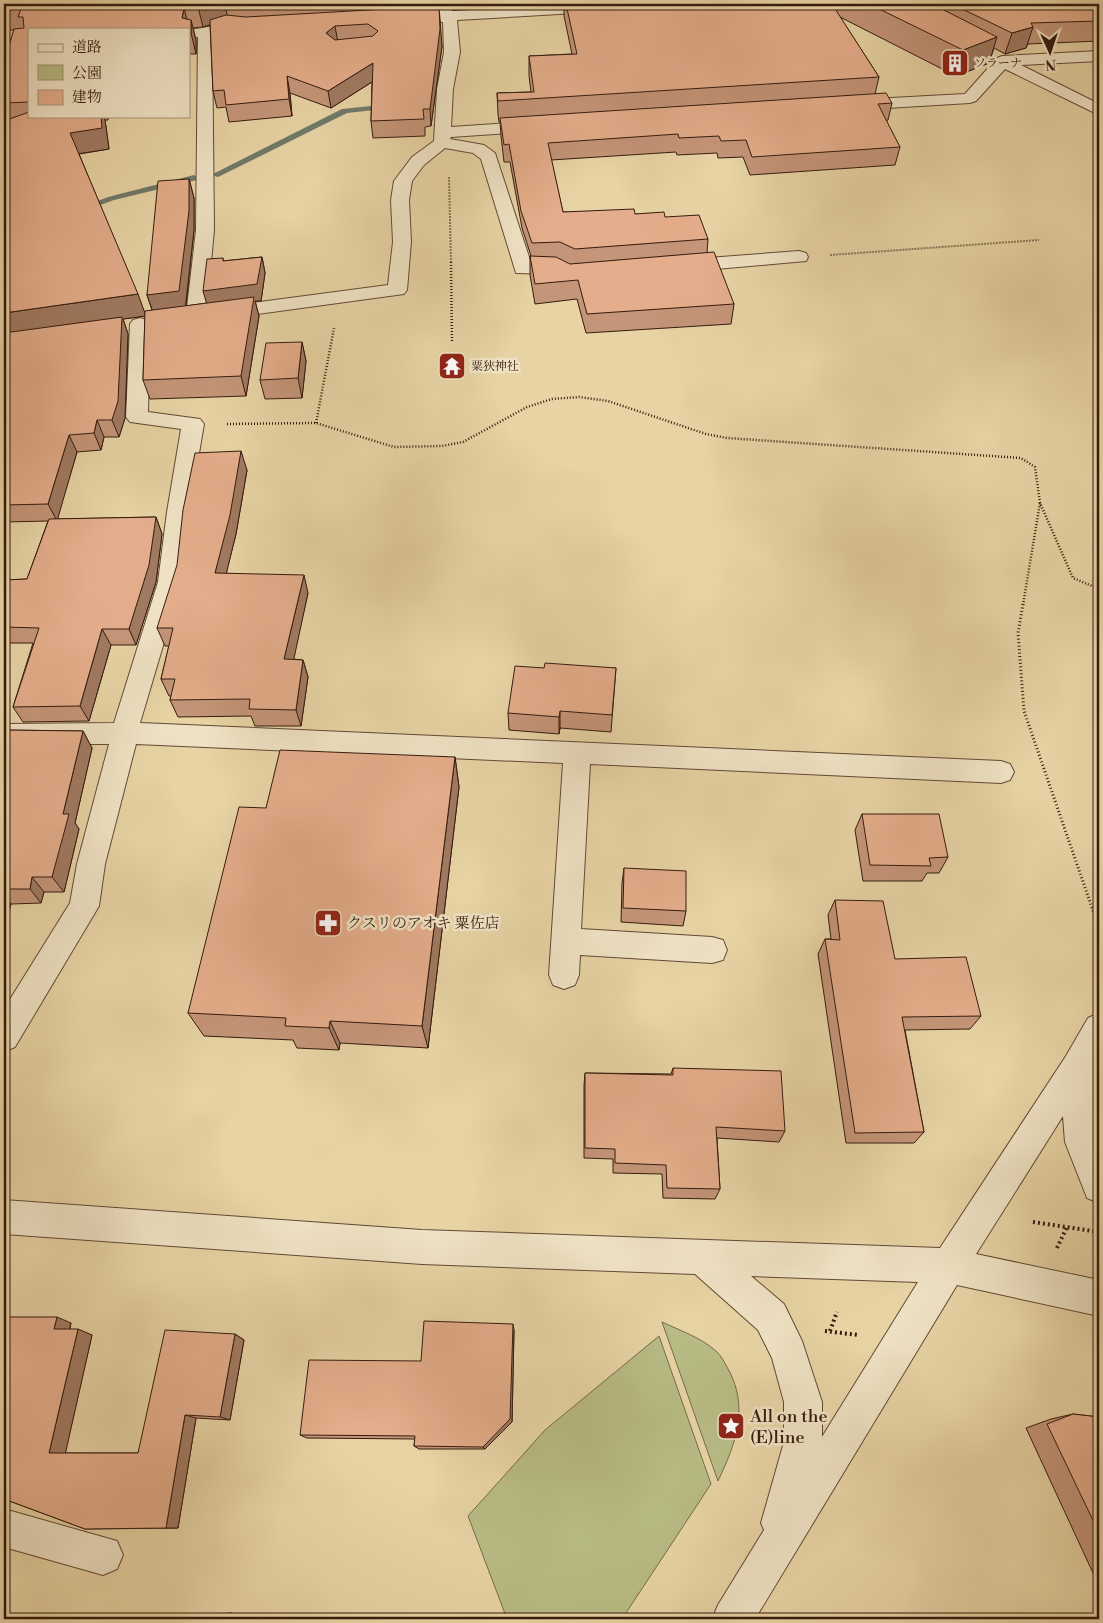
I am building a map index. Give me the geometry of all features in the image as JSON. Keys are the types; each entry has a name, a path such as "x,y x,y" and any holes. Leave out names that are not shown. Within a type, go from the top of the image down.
{"street":[{"path":"417,18 445,10 662,4"},
{"path":"439,142 452,52 450,21 445,10"},
{"path":"4,1037 84,906 91,864 122,749 124,733 170,582 178,512 193,424 137,418 158,321 205,230 197,33 230,20 258,27"},
{"path":"4,44 28,43"},
{"path":"986,53 1099,110"},
{"path":"836,106 970,98 1004,62 1099,56"},
{"path":"158,321 397,290 402,242 400,200 403,181 418,161 439,142 550,125"},
{"path":"439,142 478,148 489,157 523,269 560,268 570,275 579,274"},
{"path":"665,268 799,257"},
{"path":"4,734 124,733 1001,772"},
{"path":"564,975 577,753"},
{"path":"566,941 712,950"},
{"path":"732,1619 948,1266 1077,1067 1099,1028"},
{"path":"1077,1067 1081,1142 1099,1186"},
{"path":"4,1217 422,1247 948,1266 1041,1284 1099,1298"},
{"path":"702,1257 770,1317 789,1354 803,1402 803,1442 772,1553"},
{"path":"4,1528 104,1555"}],"path":[{"path":"439,142 451,186 452,343"},
{"path":"799,257 1039,240"},
{"path":"316,423 339,297"},
{"path":"193,424 316,423 394,447 442,446 463,442 528,407 552,399 579,397 608,401 706,434 727,438 1021,458 1035,467 1040,503 1073,578 1099,589"},
{"path":"1040,503 1018,633 1024,711 1099,928"},
{"path":"1033,1222 1099,1232"},
{"path":"1057,1248 1067,1227"},
{"path":"830,1331 837,1312"},
{"path":"816,1332 830,1331 859,1336"}],"green space":[{"path":"662,1322 697,1338 716,1351 724,1361 734,1382 738,1396 738,1425 730,1453 718,1481"},
{"path":"659,1336 711,1484 622,1619 507,1619 468,1516 545,1430"}],"building":[{"path":"4,4 208,4 184,8 182,18 191,20 191,33 190,28 28,28 28,102 4,103 4,63 14,29 24,28 23,17 18,17 21,9 4,10"},
{"path":"566,4 832,4 879,77 498,101 497,93 534,92 529,56 577,54"},
{"path":"869,4 933,4 997,37 963,50"},
{"path":"952,4 1099,4 1099,21 1031,23 1033,27 1012,33"},
{"path":"439,6 440,29 430,109 423,109 424,119 371,121 373,63 328,91 287,76 289,99 226,105 224,90 213,91 210,20 226,15 246,17","holes":["368,24 378,31 373,36 335,40 326,33 335,26"]},
{"path":"886,93 892,103 878,104 900,147 752,157 746,140 721,141 719,136 679,138 678,134 548,143 563,212 634,209 635,214 664,212 665,217 699,215 708,239 575,249 560,242 532,243 521,211 509,144 504,145 500,118"},
{"path":"28,112 28,118 101,118 102,128 70,133 138,294 4,313 4,121"},
{"path":"189,179 189,211 179,291 147,295 158,181"},
{"path":"714,252 734,304 587,314 578,280 535,284 530,256 556,257 570,264"},
{"path":"262,257 257,284 203,291 207,259 223,258 223,261"},
{"path":"254,297 241,376 143,380 145,311"},
{"path":"122,317 118,401 112,420 97,420 94,433 69,435 48,504 4,505 4,377 9,384 4,359 4,333"},
{"path":"302,342 298,378 260,380 266,343"},
{"path":"241,451 230,515 215,573 304,575 284,659 303,660 296,710 249,709 250,699 170,700 175,679 161,679 173,628 157,628 177,565 183,510 195,453"},
{"path":"156,517 149,565 129,629 102,629 80,706 13,707 39,628 4,627 4,580 27,579 49,519"},
{"path":"545,663 616,668 612,715 560,711 559,717 508,713 515,666 544,668"},
{"path":"4,730 83,731 63,814 69,814 52,877 32,877 30,889 4,889"},
{"name":"クスリのアオキ 粟佐店","path":"280,750 455,757 422,1026 330,1021 329,1028 285,1026 286,1018 188,1013 239,807 266,808"},
{"path":"862,814 939,814 948,857 929,858 931,866 870,865"},
{"path":"624,868 686,871 686,911 623,908"},
{"path":"835,900 883,901 895,959 966,957 981,1016 902,1017 924,1132 855,1133 825,939 840,940"},
{"path":"673,1068 781,1071 785,1131 716,1127 720,1189 667,1188 666,1165 615,1163 615,1149 585,1148 585,1073 673,1075"},
{"path":"4,1317 57,1317 54,1329 78,1329 49,1453 138,1453 165,1330 235,1334 220,1417 185,1415 166,1528 85,1529 4,1499"},
{"path":"424,1321 513,1324 510,1419 483,1447 414,1446 415,1436 300,1435 309,1360 421,1361"},
{"path":"1073,1414 1099,1417 1099,1533 1047,1424"},
{"path":"221,1616 221,1619 160,1619"}],"waterway":[{"path":"215,175 345,111 381,107"},
{"path":"84,208 124,195 194,178"}],"place":[{"name":"ソラーナ","path":"955,63"},
{"name":"粟狹神社","path":"452,366"},
{"name":"クスリのアオキ 粟佐店","path":"328,923"},
{"name":"All on the (E)line","path":"731,1426"}]}
